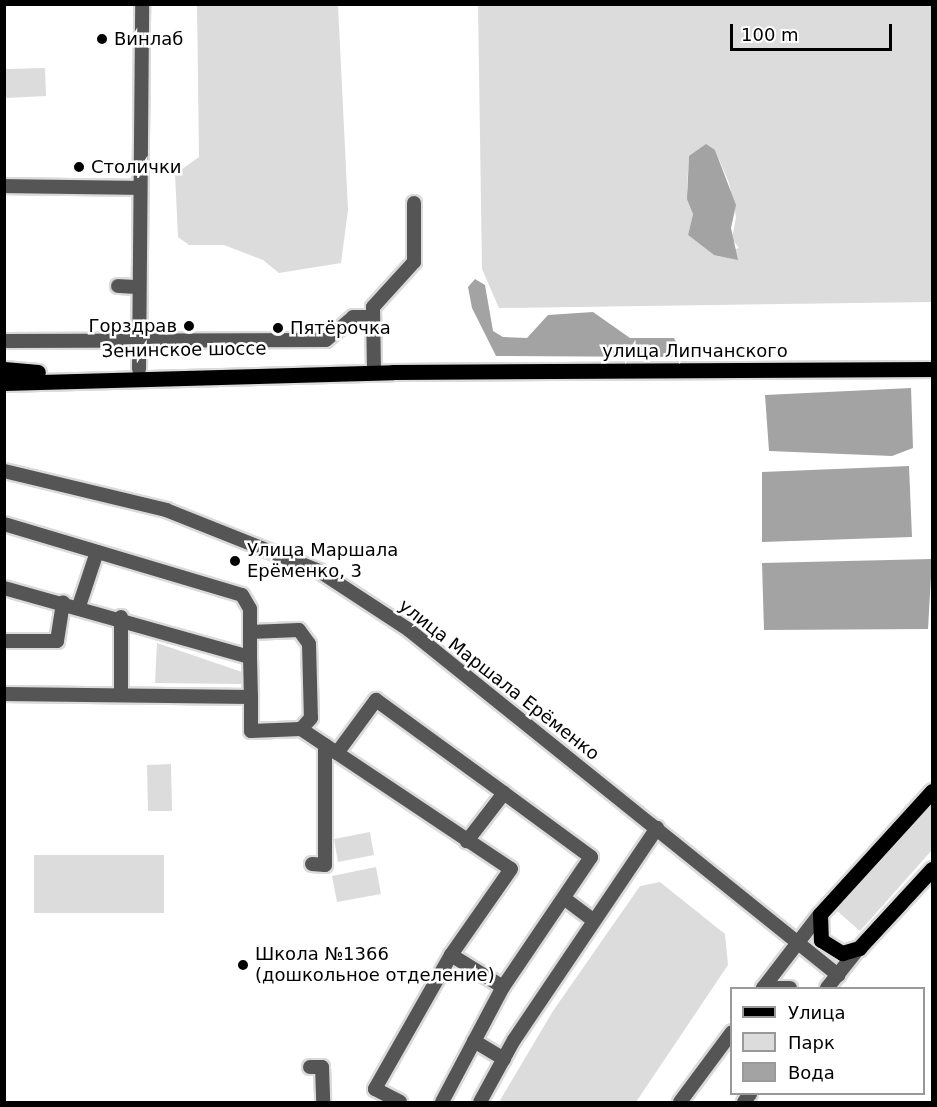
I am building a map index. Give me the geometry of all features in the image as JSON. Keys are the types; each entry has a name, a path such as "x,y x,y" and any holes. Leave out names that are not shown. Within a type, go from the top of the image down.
{"main road":[{"name":"Зенинское шоссе","path":"4,369 458,372"},
{"name":"улица Липчанского","path":"458,372 933,369"},
{"name":"Зенинское шоссе","path":"4,383 369,372"},
{"path":"933,791 820,914 821,940 842,953 859,948 933,869"}],"street":[{"path":"139,369 137,339 142,4"},
{"path":"4,186 139,188"},
{"path":"369,372 373,307 414,262 414,202"},
{"path":"118,286 138,287"},
{"path":"4,341 326,340 353,317 373,317"},
{"name":"улица Маршала Ерёменко","path":"4,471 166,510 319,571 409,630 799,940 838,975"},
{"path":"4,524 242,595 250,609 251,731 301,729 511,869 451,955 369,1102"},
{"path":"80,606 97,552"},
{"path":"4,588 121,617 250,657"},
{"path":"4,641 57,640 63,602"},
{"path":"121,617 121,693"},
{"path":"250,632 299,630 309,644 311,718 301,729"},
{"path":"4,694 121,693 251,697"},
{"path":"337,753 376,700 591,857 565,899 503,987 442,1102"},
{"path":"312,864 325,865 325,745"},
{"path":"467,841 504,793"},
{"path":"480,1102 504,1059 657,828"},
{"path":"565,899 594,921"},
{"path":"764,987 820,914"},
{"path":"828,987 859,948"},
{"path":"451,955 503,987"},
{"path":"680,1102 730,1035"},
{"path":"474,1041 504,1059"},
{"path":"310,1067 322,1067 323,1102"},
{"path":"375,1089 400,1102"}],"green space":[{"path":"197,5 338,5 348,210 341,263 279,273 263,260 224,245 189,245 178,237 175,174 199,157"},
{"path":"478,5 932,5 932,302 499,308 482,269","holes":["715,150 729,183 736,217 732,239 739,248 714,255 688,235 693,214 687,188 689,156"]},
{"path":"45,68 46,96 5,98 5,69"},
{"path":"157,643 242,672 241,684 155,683"},
{"path":"171,764 172,811 148,811 147,765"},
{"path":"932,807 932,850 860,931 836,910"},
{"path":"370,832 374,855 338,862 334,839"},
{"path":"34,855 164,855 164,913 34,913"},
{"path":"376,867 381,894 337,902 332,876"},
{"path":"660,882 725,934 728,965 636,1102 499,1102 553,1011 640,886"}],"water":[{"path":"706,144 715,150 736,205 731,228 738,260 714,255 688,235 693,214 687,199 689,156"},
{"path":"475,279 485,285 493,331 503,337 527,338 548,315 593,312 630,338 674,338 679,348 672,357 496,356 472,308 468,287"},
{"path":"911,388 913,448 892,456 769,451 765,395"},
{"path":"909,466 912,537 762,542 762,472"},
{"path":"932,559 928,629 764,630 762,563"}],"place":[{"name":"Винлаб","path":"102,39"},
{"name":"Столички","path":"79,167"},
{"name":"Горздрав","path":"189,326"},
{"name":"Пятёрочка","path":"278,328"},
{"name":"Улица Маршала Ерёменко, 3","path":"235,561"},
{"name":"Школа №1366 (дошкольное отделение)","path":"243,965"}]}
